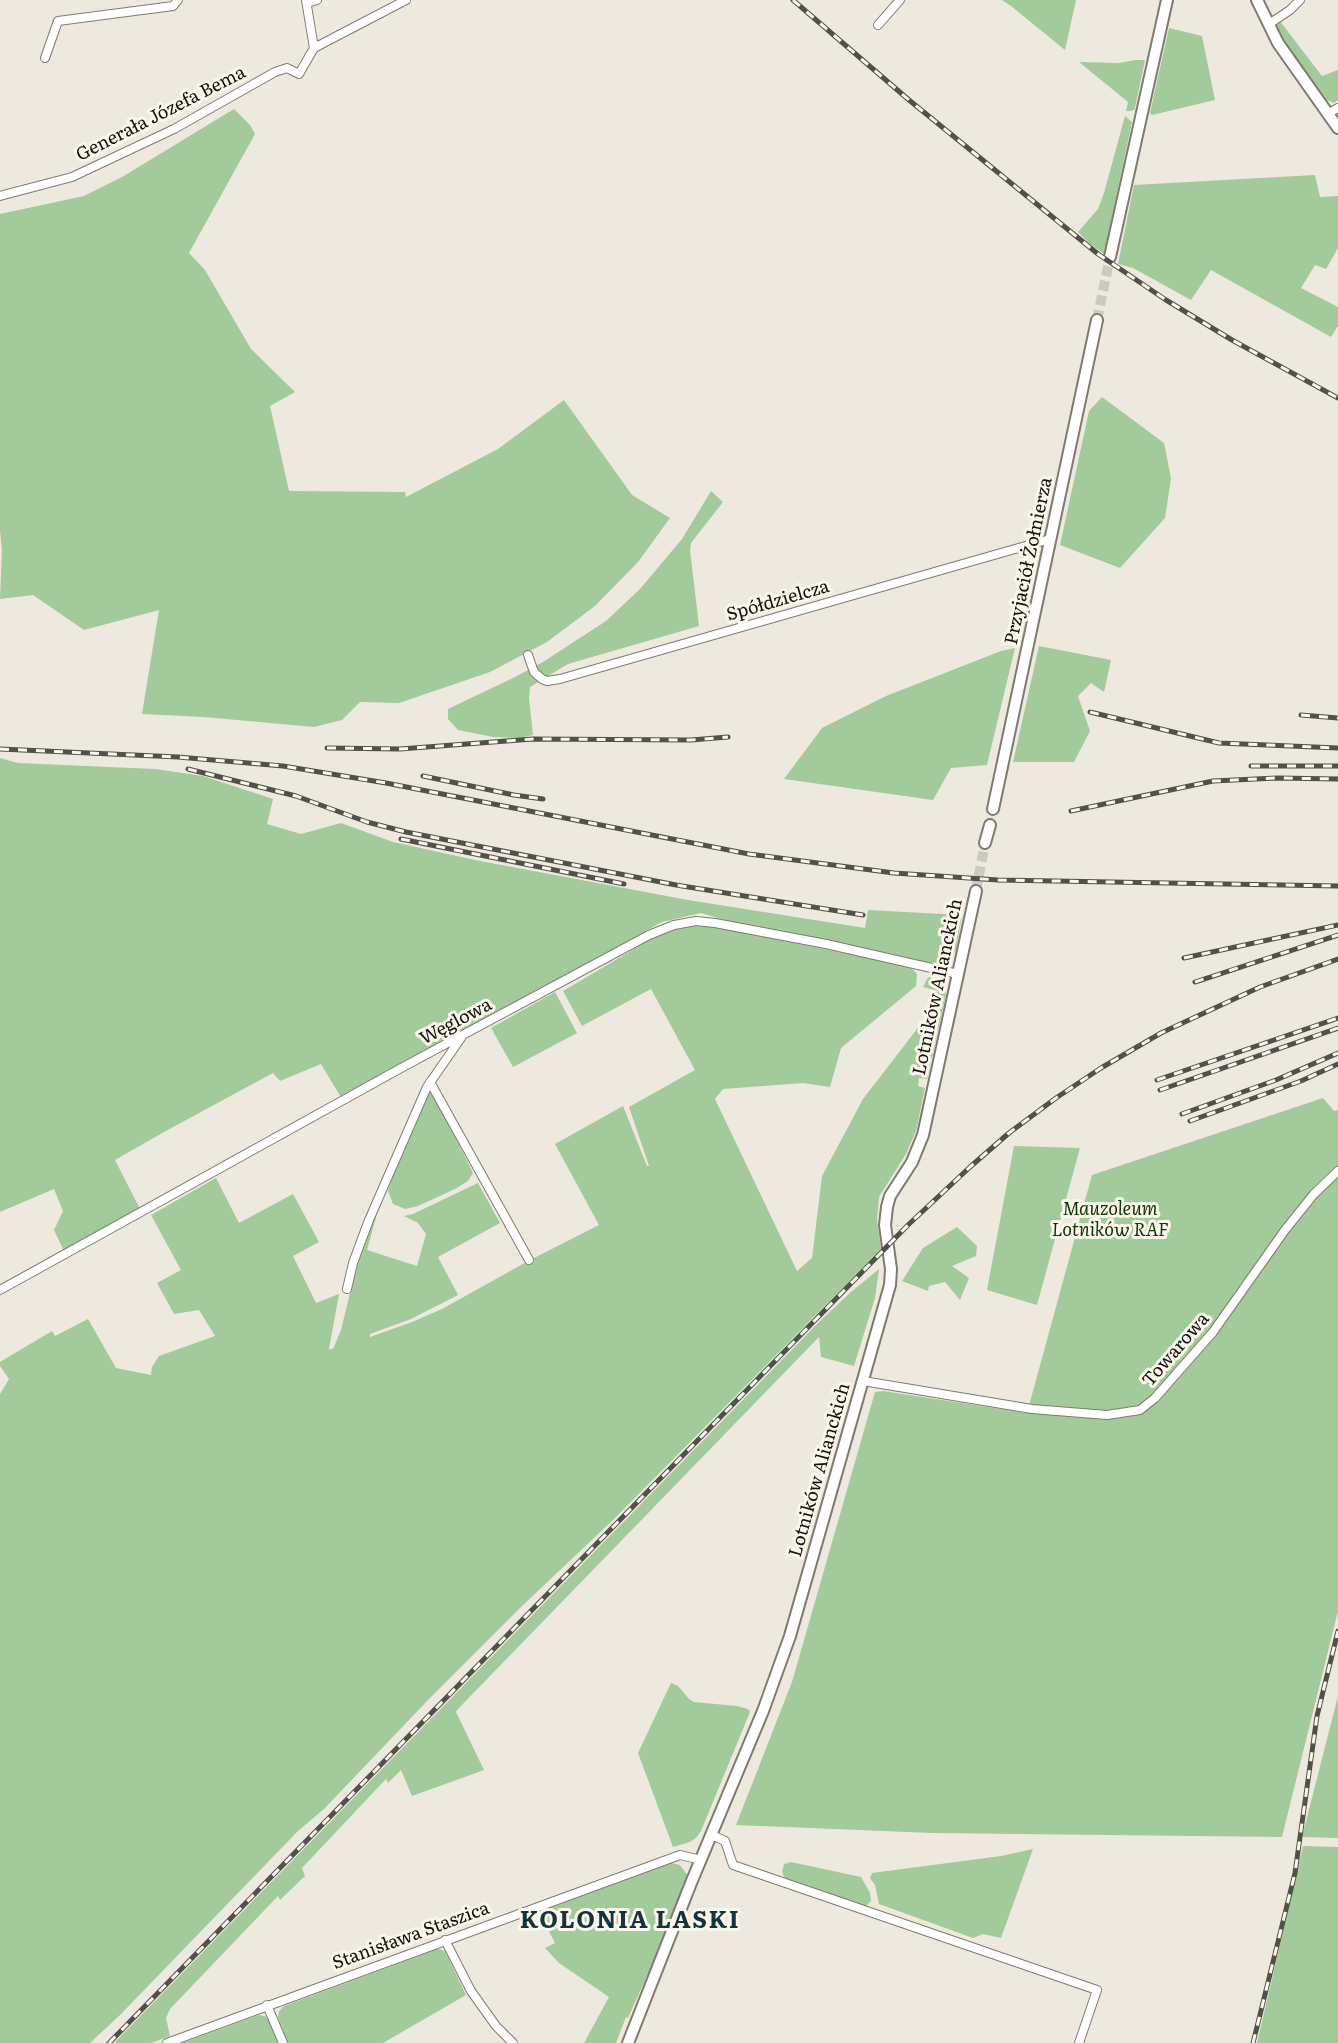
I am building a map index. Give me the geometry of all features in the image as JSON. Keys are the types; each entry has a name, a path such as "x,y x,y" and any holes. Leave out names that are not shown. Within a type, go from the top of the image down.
{"main road":[{"path":"1110,257 1167,0"},
{"path":"1257,0 1278,43 1338,128"},
{"name":"Przyjaciół Żołnierza","path":"993,809 1097,320"},
{"path":"986,843 990,825"},
{"name":"Lotników Alianckich","path":"628,2043 763,1711 790,1636 890,1285 891,1269 885,1225 887,1207 890,1196 912,1162 923,1135 976,891"}],"street":[{"path":"45,58 58,21 173,6 178,0"},
{"path":"317,0 306,2 314,48 406,0"},
{"path":"878,25 900,0"},
{"path":"1269,24 1300,0"},
{"name":"Generała Józefa Bema","path":"0,196 72,177 174,129 275,72 287,68 299,74 314,48"},
{"path":"1327,114 1338,108"},
{"name":"Spółdzielcza","path":"528,655 534,672 542,679 547,681 560,679 1050,539"},
{"name":"Węglowa","path":"0,1290 649,935 684,922 715,922 958,974"},
{"path":"346,1289 352,1263 369,1220 430,1082 461,1037"},
{"path":"430,1082 529,1260"},
{"name":"Towarowa","path":"862,1382 1032,1409 1107,1414 1140,1410 1155,1398 1213,1332 1285,1230 1314,1194 1338,1171"},
{"path":"712,1835 725,1841 733,1865 1097,1990 1080,2043"},
{"name":"Stanisława Staszica","path":"167,2043 680,1855 701,1860"},
{"path":"445,1940 471,1991 496,2026 513,2043"},
{"path":"267,2006 283,2043"}],"green space":[{"path":"1002,0 1076,0 1065,50 1011,6"},
{"path":"1279,20 1322,76 1338,70 1338,100 1334,103 1327,100 1281,36 1277,25"},
{"path":"1169,28 1202,36 1215,100 1152,115 1150,113"},
{"path":"1145,60 1135,108 1130,111 1126,111 1128,102 1079,62 1119,63"},
{"path":"234,109 250,125 255,134 189,253 205,270 251,349 295,392 270,406 289,491 405,492 406,497 498,449 564,400 632,495 670,518 638,562 595,606 547,642 490,672 399,703 360,702 342,720 314,727 142,714 159,610 84,630 33,595 0,599 2,550 0,531 0,214 84,196 122,177"},
{"path":"1125,116 1132,122 1104,254 1078,232 1098,209"},
{"path":"1315,175 1320,197 1338,196 1338,248 1326,269 1315,265 1301,288 1338,307 1338,326 1331,337 1211,270 1191,300 1133,268 1118,264 1134,185"},
{"path":"1102,397 1164,443 1171,478 1165,518 1120,568 1060,545 1089,411"},
{"path":"711,491 723,502 691,543 690,550 699,626 568,664 530,687 533,735 519,738 493,737 458,730 448,719 448,709 543,662 606,621 640,589 682,539"},
{"path":"1039,646 1111,660 1104,692 1091,683 1078,696 1090,731 1074,762 1013,762"},
{"path":"1015,648 987,765 951,768 933,800 784,779 822,728 886,696 1001,651"},
{"path":"0,758 18,763 155,769 203,776 273,799 267,824 301,834 341,823 393,842 475,860 688,900 865,928 868,910 962,915 956,950 949,961 937,964 728,921 701,913 662,922 342,1099 321,1064 280,1081 273,1073 164,1132 115,1160 140,1209 64,1251 54,1230 63,1211 54,1189 0,1212"},
{"path":"696,924 911,967 917,974 916,986 841,1048 830,1087 803,1083 723,1089 715,1099 797,1271 812,1258 822,1176 863,1099 934,1007 938,991 923,987 927,979 929,977 938,978 945,984 946,994 927,1079 919,1078 918,1086 925,1088 916,1131 906,1154 879,1197 877,1220 881,1249 614,1519 429,1699 324,1809 298,1831 120,2015 90,2043 0,2043 0,1394 9,1379 0,1366 0,1362 52,1331 55,1336 88,1319 116,1368 151,1375 152,1367 159,1356 215,1336 199,1310 174,1314 157,1283 181,1270 151,1215 216,1178 239,1223 293,1194 319,1242 293,1256 316,1303 339,1294 329,1349 333,1349 341,1330 367,1230 380,1203 367,1250 417,1266 426,1234 418,1223 404,1216 413,1214 478,1183 500,1223 438,1257 458,1295 411,1319 370,1334 370,1337 442,1309 599,1225 555,1144 623,1106 647,1166 649,1166 629,1107 695,1070 651,989 582,1026 563,991 665,931"},
{"path":"555,992 577,1033 513,1067 491,1028"},
{"path":"428,1093 435,1096 473,1173 468,1181 455,1189 418,1206 405,1209 393,1204 388,1191 399,1157"},
{"name":"Mauzoleum Lotników RAF","path":"1323,1098 1334,1111 1338,1110 1338,1611 1282,1837 932,1833 736,1825 792,1682 875,1392 883,1391 1027,1413 1092,1175"},
{"path":"1014,1146 1080,1148 1037,1305 987,1290"},
{"path":"957,1227 977,1246 976,1256 952,1266 969,1278 960,1300 945,1282 929,1286 928,1291 902,1281 923,1248"},
{"path":"879,1269 875,1298 854,1366 821,1357 819,1337 457,1710 484,1770 412,1796 401,1770 388,1783 386,1779 302,1868 305,1876 280,1900 278,1896 170,2009 166,2018 170,2036 151,2043 114,2043 819,1322"},
{"path":"671,1683 678,1686 694,1702 737,1706 748,1709 750,1712 701,1831 690,1842 673,1847 638,1753"},
{"path":"1338,1696 1338,1838 1302,1837"},
{"path":"1303,1846 1338,1847 1338,2043 1257,2043"},
{"path":"1033,1849 1001,1938 983,1934 973,1938 879,1904 875,1885 870,1878 872,1873 1001,1856"},
{"path":"791,1862 861,1877 870,1893 871,1901 865,1907 787,1883 782,1872 784,1864"},
{"path":"671,1863 680,1865 688,1876 650,1969 616,2043 584,2043 609,1997 559,1963 545,1948 555,1943 539,1912"},
{"path":"438,1949 445,1951 466,1995 383,2043 288,2043 278,2017 279,2011 284,2006"},
{"path":"259,2015 269,2020 279,2043 182,2043"}],"tunnel":[{"path":"1097,320 1110,257"},
{"path":"976,891 985,843"}],"railway":[{"path":"793,0 909,100 1098,254 1166,300 1232,340 1338,398"},
{"path":"1090,712 1219,743 1338,748"},
{"path":"1301,715 1338,718"},
{"path":"327,748 400,749 533,739 691,740 728,737"},
{"path":"0,749 178,757 283,766 386,783 749,854 894,873 998,880 1338,886"},
{"path":"1251,766 1338,766"},
{"path":"188,769 296,796 367,822 406,832 676,885 863,915"},
{"path":"423,776 543,799"},
{"path":"1071,811 1213,781 1277,778 1338,779"},
{"path":"401,839 624,884"},
{"path":"1184,958 1338,925"},
{"path":"1195,982 1338,935"},
{"path":"109,2043 908,1225 970,1167 1009,1133 1056,1098 1101,1068 1161,1033 1260,987 1338,959"},
{"path":"1157,1080 1338,1018"},
{"path":"1160,1090 1338,1028"},
{"path":"1182,1114 1276,1080 1338,1053"},
{"path":"1190,1121 1301,1081 1338,1064"},
{"path":"1253,2043 1295,1873 1317,1716 1338,1631"}],"district":[{"name":"KOLONIA LASKI","path":"630,1921"}]}
